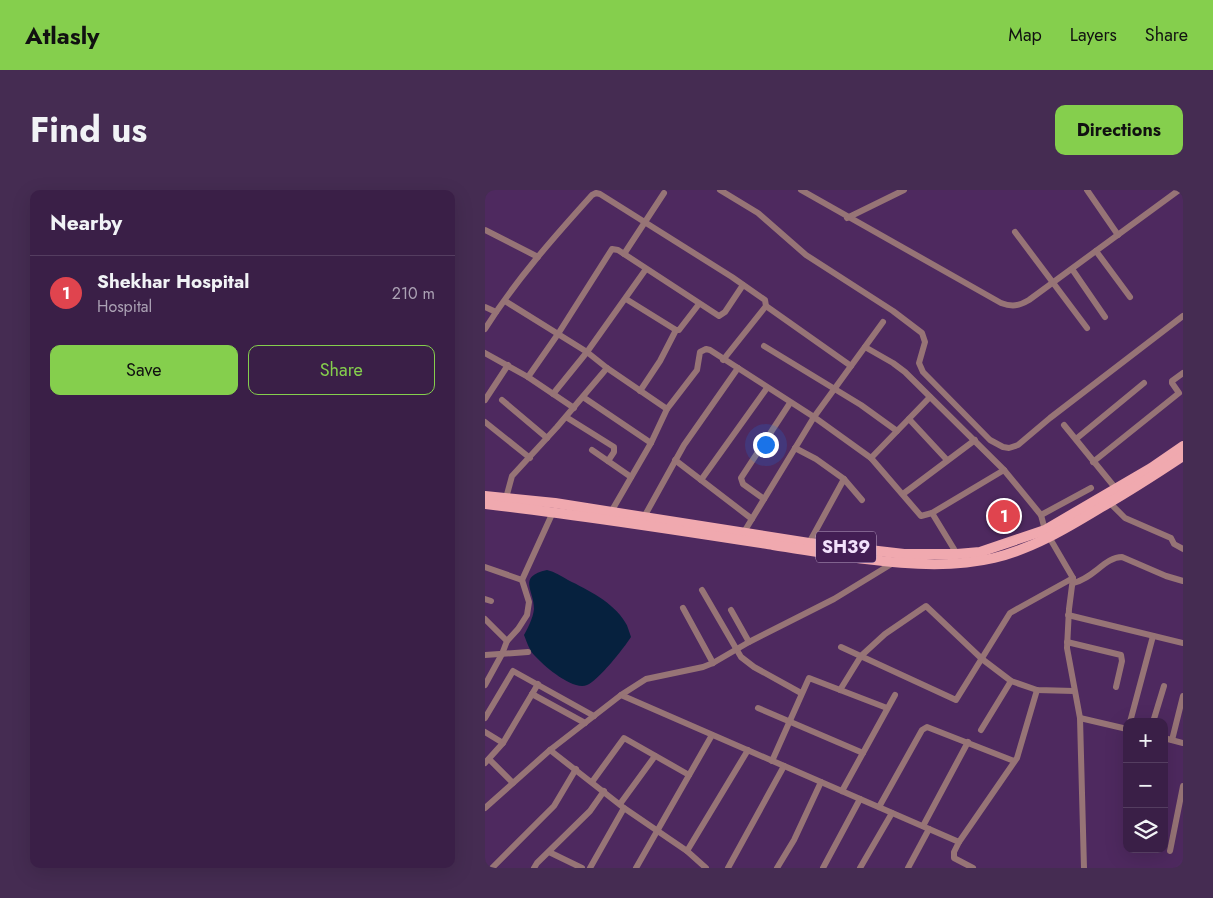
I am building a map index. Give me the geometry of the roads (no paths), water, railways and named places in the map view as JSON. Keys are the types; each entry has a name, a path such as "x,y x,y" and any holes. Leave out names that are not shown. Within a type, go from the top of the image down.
{"main road":[{"name":"SH39","path":"485,496 555,503 809,543 904,554 957,554 980,552 1060,532 1110,503 1118,492 1183,446"},
{"name":"SH39","path":"485,504 639,523 850,558 958,563 994,558 1047,534 1183,456"}],"street":[{"path":"720,190 758,213 806,255 893,311 922,333 925,342 919,363 923,372 990,440 1003,447 1009,448 1018,445 1050,418 1183,316"},
{"path":"801,190 847,218 1007,305 1020,305 1029,300 1179,190"},
{"path":"847,218 904,190"},
{"path":"1087,190 1118,234"},
{"path":"485,330 496,312 538,257 591,195 596,192 743,284 765,300 766,306 851,366"},
{"path":"625,254 664,193"},
{"path":"485,230 538,257"},
{"path":"1015,232 1087,328"},
{"path":"528,377 613,249 625,254 717,315 722,315 743,284"},
{"path":"1096,251 1130,297"},
{"path":"553,394 587,352 646,269"},
{"path":"1072,269 1105,318"},
{"path":"626,298 676,330"},
{"path":"505,300 587,352 607,368 667,408"},
{"path":"640,391 660,361 676,330 682,328 699,304"},
{"path":"723,360 766,306"},
{"path":"485,307 496,312"},
{"path":"744,532 814,417 883,322"},
{"path":"764,346 867,409 897,432"},
{"path":"865,348 893,363 905,372 1005,470 1041,515 1047,534 1073,581 1068,615 1067,656 1080,718 1084,868"},
{"path":"611,512 651,443 667,408 697,370 699,355 703,350 710,350 738,368 814,417 871,458 921,516 932,514 1005,470"},
{"path":"485,353 528,377 573,408"},
{"path":"485,400 508,365"},
{"path":"506,498 512,476 583,398 607,368"},
{"path":"644,517 684,445 738,368"},
{"path":"1093,462 1181,396 1172,381 1183,373"},
{"path":"1076,440 1144,383"},
{"path":"701,480 767,388"},
{"path":"871,458 930,397"},
{"path":"583,398 651,443"},
{"path":"502,400 547,438"},
{"path":"764,499 743,484 741,478 790,403"},
{"path":"566,417 614,447 614,452 608,461"},
{"path":"909,419 947,460"},
{"path":"485,422 530,458"},
{"path":"1064,425 1118,492"},
{"path":"903,494 975,440"},
{"path":"795,448 816,459 844,479 862,500"},
{"path":"593,450 631,477"},
{"path":"675,460 752,519"},
{"path":"809,543 844,479"},
{"path":"1041,515 1091,488"},
{"path":"1110,503 1125,518 1171,538 1175,544 1183,549"},
{"path":"485,686 502,654 507,640 524,622 529,602 522,580 553,512"},
{"path":"932,514 957,554"},
{"path":"841,647 954,700 957,699 1010,613 1073,581 1088,578 1115,557 1121,557 1183,581"},
{"path":"485,808 550,750 621,695 646,679 703,667 713,663 749,642 834,599 895,561"},
{"path":"485,566 522,580"},
{"path":"702,590 736,649 747,663 801,693"},
{"path":"840,690 861,656 885,634 926,606 982,659 1011,681 1037,690 1074,691"},
{"path":"683,608 713,663"},
{"path":"731,610 749,642"},
{"path":"1068,615 1183,643"},
{"path":"485,619 507,640"},
{"path":"1131,718 1153,636"},
{"path":"1067,642 1121,655 1122,661 1116,687"},
{"path":"485,655 528,652"},
{"path":"485,718 513,672 593,716"},
{"path":"772,761 809,678 887,708"},
{"path":"981,730 1011,681"},
{"path":"513,783 487,761 503,743 537,684"},
{"path":"1154,718 1164,686"},
{"path":"973,868 954,858 954,852 1014,761 1037,690"},
{"path":"532,694 585,723"},
{"path":"621,695 959,842"},
{"path":"842,791 895,695"},
{"path":"1168,738 1183,696"},
{"path":"758,708 863,753"},
{"path":"1080,718 1123,728"},
{"path":"879,807 924,728 930,727 1014,761"},
{"path":"485,732 503,743"},
{"path":"636,868 712,735"},
{"path":"592,782 624,738 689,775"},
{"path":"1168,741 1183,743"},
{"path":"908,868 967,742"},
{"path":"550,750 622,806 687,851 706,868"},
{"path":"687,851 748,750"},
{"path":"591,868 622,806 655,756"},
{"path":"728,868 784,766"},
{"path":"492,868 554,806 576,770"},
{"path":"777,868 794,840 821,782"},
{"path":"1170,851 1183,786"},
{"path":"534,868 590,811 604,791"},
{"path":"823,868 860,799"},
{"path":"860,868 892,813"},
{"path":"549,852 582,868"}],"water":[{"path":"547,570 600,597 614,608 626,624 631,637 604,671 587,685 574,684 559,677 533,654 524,635 534,609 529,585 530,580 532,576"}],"place":[{"name":"Shekhar Hospital","path":"1004,516"}]}
